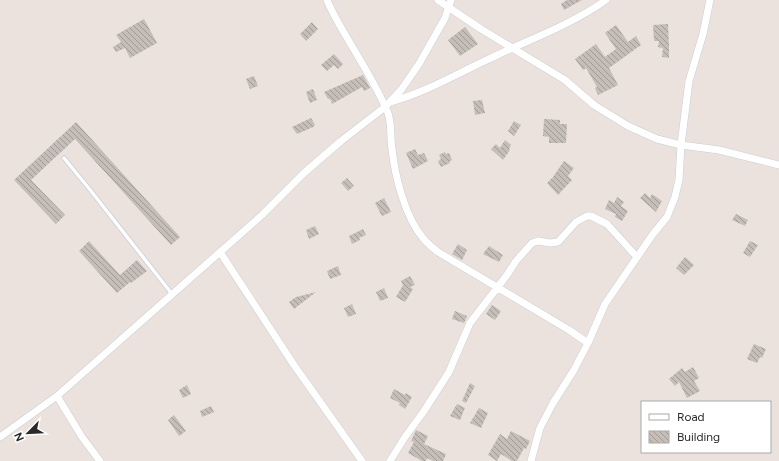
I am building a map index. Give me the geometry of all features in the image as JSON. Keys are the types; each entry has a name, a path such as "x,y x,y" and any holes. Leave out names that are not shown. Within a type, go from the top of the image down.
{"street":[{"path":"327,0 338,22 388,105 394,169 400,192 422,237 438,252 569,330 588,344"},
{"path":"438,0 450,4 481,29 513,47 565,80 594,105 628,126 657,139 681,145 720,150 779,165"},
{"path":"388,105 413,95 513,47 555,29 606,0"},
{"path":"531,461 540,428 588,344 605,304 637,257 667,217 675,198 679,180 681,145 690,81 703,34 710,0"},
{"path":"0,437 57,396 262,215 304,173 330,150 388,105 401,90 419,64 445,18 450,4"},
{"path":"390,461 444,380 455,360 470,323 516,261 532,243 538,241 550,243 558,242 576,222 587,216 591,216 607,224 637,257"},
{"path":"220,252 290,359 362,461"},
{"path":"57,396 82,437 100,461"}],"lane":[{"path":"64,158 172,294"}],"building":[{"path":"567,0 582,0 564,10 561,4"},
{"path":"144,19 157,43 130,58 125,48 116,52 113,47 121,42 116,35"},
{"path":"312,22 318,29 306,41 300,34"},
{"path":"668,24 669,58 662,57 663,48 658,47 659,41 654,41 653,25"},
{"path":"616,25 628,42 636,36 641,45 609,68 618,85 598,95 595,88 597,87 586,68 583,70 575,59 596,44 605,57 616,49 605,33"},
{"path":"465,27 478,44 460,56 448,40"},
{"path":"334,54 343,64 338,69 334,65 327,71 321,65"},
{"path":"363,75 370,88 364,91 362,87 332,104 324,92"},
{"path":"254,76 258,86 250,89 246,79"},
{"path":"313,89 317,100 310,103 306,92"},
{"path":"482,100 485,113 475,115 473,101"},
{"path":"311,118 315,125 297,134 292,127"},
{"path":"544,119 560,120 560,124 567,124 566,143 549,143 549,137 543,136"},
{"path":"514,121 521,125 514,136 508,131"},
{"path":"76,122 180,237 171,245 75,139 31,180 65,215 56,224 14,180"},
{"path":"505,140 511,145 510,150 503,160 491,149 496,144 500,148"},
{"path":"415,149 418,155 424,153 428,161 413,169 406,153"},
{"path":"445,152 446,154 449,153 452,160 449,162 450,163 441,167 438,161 441,159 439,155"},
{"path":"564,161 574,168 568,176 572,180 558,195 547,183"},
{"path":"347,178 354,186 348,191 341,183"},
{"path":"645,193 650,198 652,194 662,201 656,212 640,198"},
{"path":"617,197 624,202 621,206 628,211 622,221 615,217 616,214 605,209 609,200 614,203"},
{"path":"384,198 391,212 382,216 375,203"},
{"path":"736,214 748,220 745,226 732,220"},
{"path":"315,226 319,234 309,239 306,230"},
{"path":"363,229 366,235 359,238 360,240 352,244 349,236"},
{"path":"89,241 120,275 137,260 147,271 117,293 79,251"},
{"path":"750,241 758,245 750,257 743,253"},
{"path":"458,244 467,250 462,260 452,254"},
{"path":"489,246 503,255 499,262 483,254"},
{"path":"685,257 694,265 684,275 676,268"},
{"path":"338,266 341,275 330,279 327,271"},
{"path":"410,276 415,285 410,287 413,289 405,302 396,297 403,285 401,281"},
{"path":"384,288 388,298 380,301 376,292"},
{"path":"316,292 294,309 289,302 296,297"},
{"path":"352,304 356,314 348,317 344,308"},
{"path":"492,305 501,311 495,320 486,314"},
{"path":"455,311 467,316 464,323 452,319"},
{"path":"754,344 766,349 762,358 760,357 757,363 747,359"},
{"path":"693,367 699,378 694,381 700,391 687,398 679,382 675,386 669,379 682,368 685,372"},
{"path":"470,383 475,386 466,403 462,401"},
{"path":"187,385 191,394 183,398 179,390"},
{"path":"394,389 405,395 406,393 412,397 405,409 399,405 400,403 390,398"},
{"path":"457,404 465,408 460,420 450,416"},
{"path":"211,406 214,412 202,417 200,411"},
{"path":"479,408 488,413 481,428 470,423"},
{"path":"174,415 186,431 179,436 168,420"},
{"path":"416,430 428,436 424,444 446,454 443,461 433,461 427,458 426,461 422,461 408,453 414,442 411,441"},
{"path":"511,431 530,441 526,449 524,448 517,461 512,461 501,454 497,461 488,455 500,434 507,439"}]}
